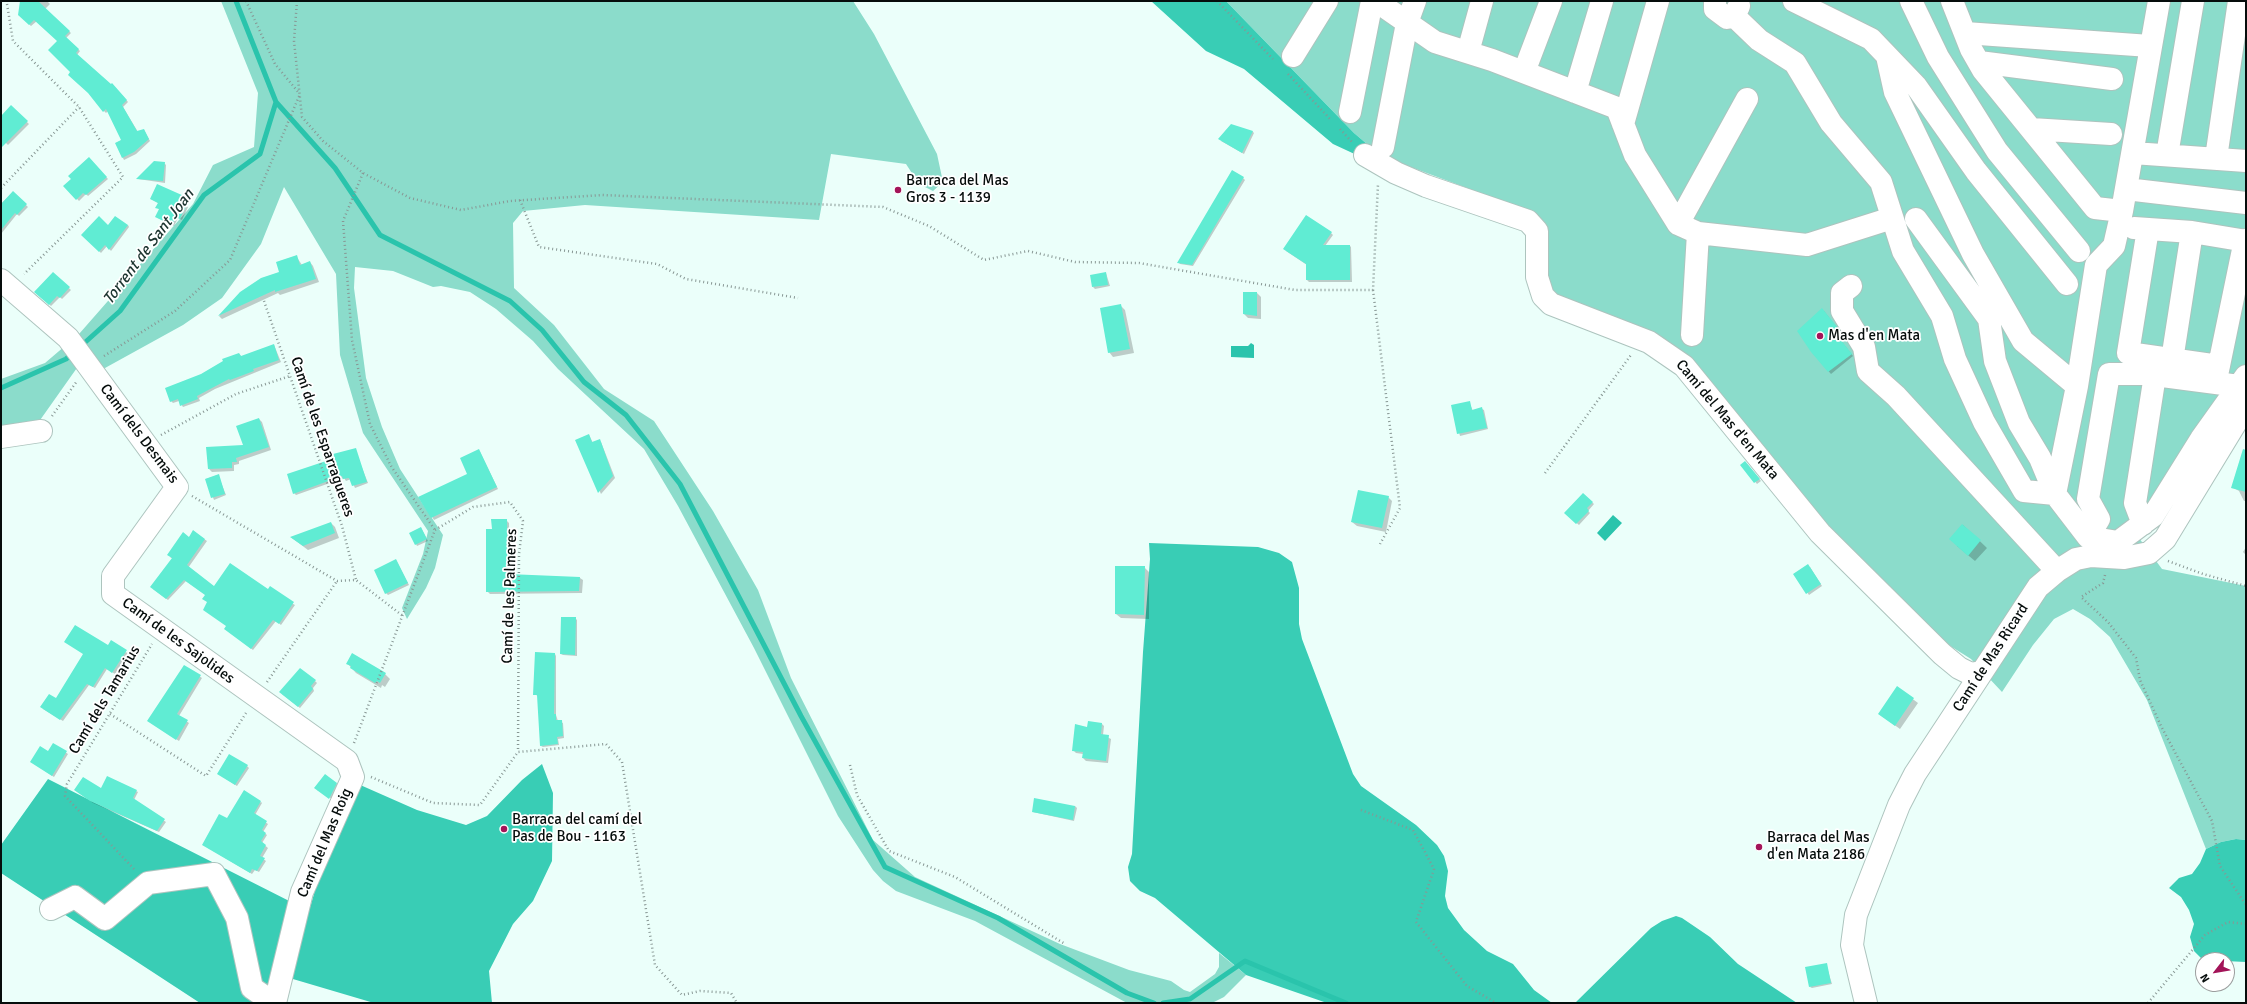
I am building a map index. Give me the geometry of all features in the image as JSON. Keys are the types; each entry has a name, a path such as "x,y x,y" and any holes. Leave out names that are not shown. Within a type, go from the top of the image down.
{"street":[{"path":"1285,63 1327,1"},
{"path":"1350,112 1372,1"},
{"path":"1376,1 1435,42 1524,72 1617,108 1634,155 1678,224 1698,233 1807,245 1892,218"},
{"path":"1375,155 1407,23 1415,1"},
{"path":"1468,52 1482,1"},
{"path":"1524,72 1551,1"},
{"path":"1575,92 1602,1"},
{"path":"1623,124 1658,1"},
{"path":"1794,1 1871,39 1887,56 1903,87 1973,254 2023,341 2077,386"},
{"path":"1911,1 1942,64 1997,151 2080,251"},
{"path":"1952,1 1972,48 2031,129 2096,208 2120,220 2148,229 2192,232 2246,240 2217,374"},
{"path":"2055,494 2077,386 2096,266 2114,246 2120,220 2159,1"},
{"path":"2167,155 2193,1"},
{"path":"2216,158 2239,1"},
{"path":"1710,2 1714,9 1726,18 1737,14 1759,40 1795,63 1831,123 1881,182 1903,251 1942,316 1955,359 1984,422 2024,491 2055,494"},
{"path":"1903,87 1972,48 2150,46"},
{"path":"1972,48 2112,80"},
{"path":"1903,87 1976,171 2066,284"},
{"path":"1678,224 1747,99"},
{"path":"2031,129 2111,134"},
{"path":"2133,153 2246,161"},
{"name":"Camí del Mas d'en Mata","path":"1375,155 1426,186 1528,221 1537,231 1538,277 1543,296 1551,304 1642,340 1668,353 1684,366 1820,533 1958,668 1971,674 1981,672"},
{"path":"2126,189 2246,203"},
{"path":"1916,219 1989,319 1995,360 2019,423 2040,458 2055,494 2088,537 2118,542 2153,516 2201,438 2242,381 2172,360 2128,353 2148,229"},
{"path":"2172,360 2192,232"},
{"path":"1692,335 1698,233"},
{"name":"Camí dels Desmais","path":"6,284 68,338 177,487"},
{"path":"1851,286 1842,294 1842,310 1864,347 1868,371 1896,396 2057,571"},
{"path":"1991,334 2018,332"},
{"path":"2088,537 2099,519 2088,499 2110,374 2217,374"},
{"path":"2143,524 2135,503 2156,375"},
{"name":"Camí de Mas Ricard","path":"1866,1003 1852,945 1856,915 1899,805 1915,774 1981,672 2038,588 2057,571 2076,559 2091,556 2124,558 2149,553 2165,539 2246,406"},
{"path":"1,437 41,431"},
{"name":"Camí de les Sajolides","path":"177,487 114,576 113,594 162,628 350,769"},
{"name":"Camí del Mas Roig","path":"274,1003 302,892 350,769"},
{"path":"51,909 75,897 105,918 148,884 214,874 237,918 252,988 274,1003"}],"path":[{"path":"246,1 275,64 300,94"},
{"path":"297,1 294,41 302,118 323,141 363,173 410,198 461,210 520,200 602,195 883,207 929,226 984,260 1028,251 1075,262 1147,264 1295,290 1373,290"},
{"path":"1217,1 1285,63 1375,155 1379,196 1373,290 1400,508 1380,544"},
{"path":"6,284 123,177 79,107 13,41 7,4"},
{"path":"88,366 175,311 230,260 300,94"},
{"path":"1,188 79,107"},
{"path":"363,173 343,221 352,340 370,424 391,466 435,530 402,616 350,769 433,803 480,805 518,752 606,744 622,762 655,966 682,994 700,991 731,993 737,1003"},
{"path":"520,200 539,246 657,264 686,279 798,298"},
{"name":"Camí de les Esparragueres","path":"264,301 342,526 356,580"},
{"path":"1545,473 1642,340"},
{"path":"145,443 236,394 290,376"},
{"name":"Camí dels Desmais","path":"177,487 337,581 356,580"},
{"name":"Camí de les Palmeres","path":"435,530 473,507 510,502 523,521 519,554 518,752"},
{"path":"2149,553 2203,574 2246,586"},
{"path":"2108,557 2103,583 2081,597 2108,622 2136,658 2140,680 2162,728 2212,821 2220,866 2246,904"},
{"path":"356,580 402,616"},
{"name":"Camí dels Tamarius","path":"148,884 65,796 67,784 162,628"},
{"path":"850,766 857,795 889,851 955,877 1065,944"},
{"path":"1361,810 1413,830 1434,869 1416,922 1467,986 1496,1003"},
{"path":"2148,1003 2205,935 2228,922 2246,924"}],"shaded area":[{"path":"221,1 853,1 874,34 937,154 943,182 933,191 919,184 906,164 831,154 819,220 585,205 523,211 513,223 514,288 554,325 604,389 654,421 713,511 758,590 791,678 873,840 915,877 1060,944 1129,970 1171,981 1184,990 1190,992 1215,974 1219,967 1219,953 1246,975 1224,997 1212,1003 1127,1003 975,921 896,891 883,881 873,870 838,816 754,648 678,506 644,449 558,369 533,341 496,309 470,292 441,286 433,287 393,271 355,267 354,288 366,378 382,427 400,469 443,535 435,568 426,588 407,619 402,608 423,554 428,531 363,433 340,355 336,274 284,187 261,244 222,298 183,325 105,368 79,365 38,423 1,449 1,379 45,363 79,334 193,204 213,165 254,147 258,93"},
{"path":"1151,1 1226,1 1354,133 1381,156 1361,157 1333,144 1244,69 1206,51"},
{"path":"1226,1 2246,1 2246,384 2139,538 2162,569 2246,586 2246,840 2236,839 2221,842 2206,849 2147,700 2110,637 2090,619 2073,609 2054,619 2033,645 2002,692 1971,659 1936,637 1819,525 1677,350 1550,292 1544,234 1510,204 1381,156 1354,133"},
{"path":"1251,343 1254,345 1254,358 1231,357 1231,346 1248,346"},
{"path":"1613,515 1622,523 1605,541 1597,533"},
{"path":"1149,543 1258,547 1279,553 1292,562 1299,588 1299,624 1302,639 1353,774 1361,786 1416,825 1437,845 1444,856 1448,871 1445,896 1448,908 1464,930 1487,951 1513,964 1534,990 1552,1003 1327,1003 1246,975 1155,898 1140,891 1130,881 1128,867 1132,854 1143,652 1150,559"},
{"path":"542,764 553,793 552,861 533,901 513,924 489,971 492,1003 374,1003 276,974 263,1003 200,1003 1,873 1,845 48,779 309,911 321,870 358,784 417,810 466,825 487,816 522,780"},
{"path":"2236,839 2246,840 2246,962 2235,961 2235,952 2195,952 2190,937 2194,924 2189,910 2181,897 2169,888 2179,878 2192,874 2200,863 2206,849 2221,842"},
{"path":"1676,916 1682,918 1710,937 1738,964 1797,1003 1575,1003 1651,928 1662,921"}],"building":[{"path":"20,1 38,1 70,31 65,36 79,49 76,53 111,84 112,83 127,100 122,105 137,131 144,129 149,139 134,152 122,158 115,143 121,140 106,109 103,112 88,93 68,75 70,72 48,50 57,41 34,20 29,25 18,15"},
{"path":"11,105 28,121 1,148 1,116"},
{"path":"1231,124 1253,131 1242,153 1218,139"},
{"path":"89,157 107,177 86,195 83,193 76,200 63,186 71,179 68,176"},
{"path":"154,161 165,162 163,181 136,179"},
{"path":"1232,170 1244,177 1192,265 1177,263"},
{"path":"157,184 184,196 181,202 187,204 180,219 176,217 172,225 155,217 159,209 155,208 158,203 150,199"},
{"path":"13,191 27,204 17,215 15,213 1,230 1,204"},
{"path":"1306,215 1332,232 1323,245 1350,245 1350,280 1306,280 1306,264 1283,249"},
{"path":"99,216 108,225 115,216 128,225 109,250 105,245 99,252 81,235"},
{"path":"297,255 300,265 310,261 316,279 275,292 275,290 218,316 240,292 261,278 279,272 276,262"},
{"path":"53,272 70,287 60,298 57,296 49,305 34,292"},
{"path":"1106,272 1108,285 1092,287 1090,275"},
{"path":"1243,292 1257,292 1257,316 1243,314"},
{"path":"1121,304 1130,349 1108,353 1100,308"},
{"name":"Mas d'en Mata","path":"1822,308 1837,327 1833,330 1852,354 1828,372 1811,352 1797,331"},
{"path":"274,344 279,360 253,369 254,371 230,380 229,379 197,396 198,399 180,406 178,399 170,402 165,388 201,374 223,361 222,359 239,353 241,356"},
{"path":"1470,401 1472,410 1482,407 1487,428 1457,434 1451,405"},
{"path":"259,418 269,447 236,458 237,462 232,462 232,468 208,469 206,447 243,445 236,426"},
{"path":"589,434 592,442 600,439 613,476 598,493 575,440"},
{"path":"356,448 367,482 352,486 349,478 343,479 342,476 293,494 287,474 335,458 333,454"},
{"path":"479,449 497,487 431,518 418,497 467,474 460,458"},
{"path":"2243,449 2246,450 2246,492 2231,488"},
{"path":"1745,461 1760,479 1754,483 1740,465"},
{"path":"219,474 225,494 211,498 205,479"},
{"path":"1358,490 1389,496 1382,528 1351,522"},
{"path":"1583,493 1593,502 1587,508 1589,511 1576,524 1564,513"},
{"path":"491,519 507,519 508,574 580,577 579,591 486,592 486,529 492,529"},
{"path":"331,522 335,533 303,546 290,537"},
{"path":"1962,524 1981,540 1968,556 1949,539"},
{"path":"421,527 427,539 415,545 409,533"},
{"path":"193,530 205,539 187,565 214,586 230,563 268,589 270,586 294,602 279,624 273,620 251,649 224,629 226,626 203,610 207,602 202,599 205,595 184,580 166,599 150,587 172,558 167,555 183,532 189,537"},
{"path":"396,559 408,583 385,594 374,570"},
{"path":"1808,564 1821,584 1806,594 1793,574"},
{"path":"1115,566 1145,566 1144,615 1115,614"},
{"path":"561,617 576,617 575,655 560,654"},
{"path":"75,625 108,645 111,640 127,650 112,673 105,668 93,687 87,684 60,720 40,707 49,694 56,698 83,654 64,642"},
{"path":"535,652 555,653 554,714 556,714 556,720 562,720 563,736 557,737 558,744 540,746 537,695 533,695"},
{"path":"352,653 386,673 380,683 377,681 375,683 346,664"},
{"path":"184,665 201,675 177,714 188,720 176,740 147,721"},
{"path":"300,668 316,680 311,686 313,689 298,707 279,692"},
{"path":"1897,686 1914,698 1895,726 1878,714"},
{"path":"1088,721 1102,723 1101,734 1109,735 1106,761 1082,758 1083,752 1072,751 1075,724 1087,727"},
{"path":"53,743 67,751 52,776 30,762 40,746 48,751"},
{"path":"229,754 248,765 235,785 217,774"},
{"path":"325,774 337,783 329,799 314,788"},
{"path":"107,776 137,790 133,798 165,819 157,831 90,801 74,790 83,777 101,788"},
{"path":"244,790 261,801 254,813 267,821 262,830 266,833 261,841 266,845 260,856 265,858 257,871 252,869 250,873 202,845 219,814 227,818"},
{"path":"1034,798 1075,806 1073,820 1032,812"},
{"path":"1827,963 1831,983 1809,987 1805,967"}],"waterway":[{"name":"Torrent de Sant Joan","path":"81,346 120,311 204,195 260,154 276,102 236,1"},
{"path":"276,102 335,168 380,235 510,301 542,330 584,382 626,415 680,484 801,716 885,867 998,918 1127,993 1154,1003"},
{"name":"Torrent de Sant Joan","path":"1,388 66,359 73,353"},
{"path":"1163,1003 1190,999 1245,961 1346,1003"}],"place":[{"name":"Barraca del Mas Gros 3 - 1139","path":"898,190"},
{"name":"Mas d'en Mata","path":"1820,336"},
{"name":"Barraca del camí del Pas de Bou - 1163","path":"504,829"},
{"name":"Barraca del Mas d'en Mata 2186","path":"1759,847"}]}
